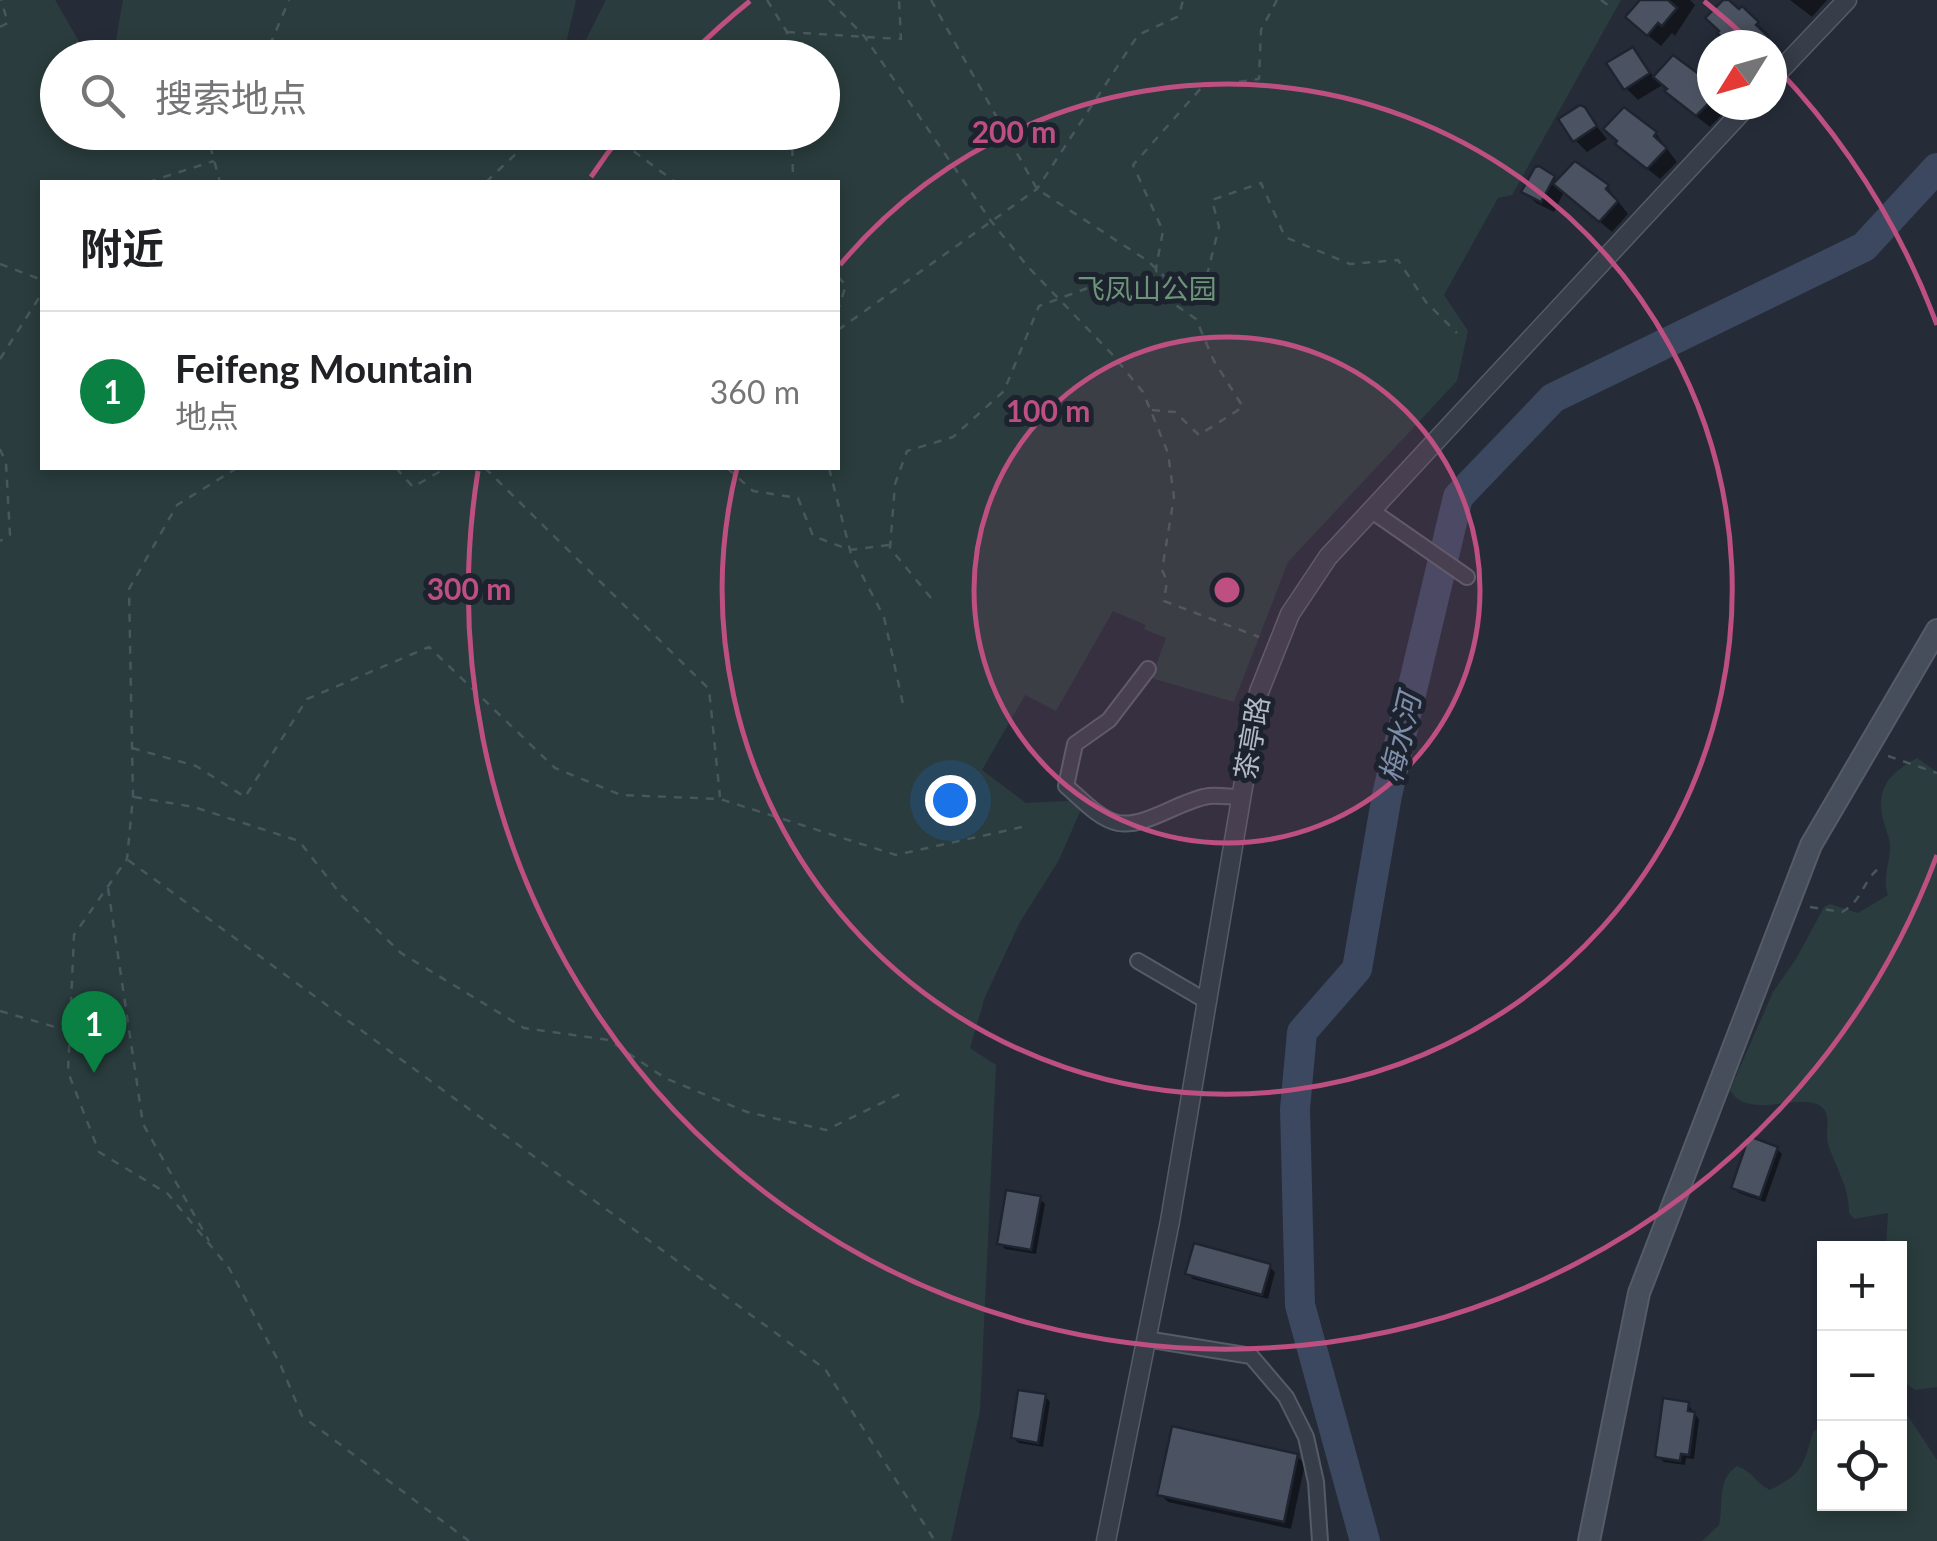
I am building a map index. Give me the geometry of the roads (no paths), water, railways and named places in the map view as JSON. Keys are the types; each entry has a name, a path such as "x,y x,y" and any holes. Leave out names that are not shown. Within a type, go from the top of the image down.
{"main road":[{"path":"1589,1541 1638,1293 1811,846 1937,630"}],"street":[{"path":"1787,63 1847,0"},
{"name":"茶亭路","path":"1106,1541 1208,1002 1259,692 1290,614 1328,557 1734,120"},
{"path":"1372,510 1467,577"},
{"path":"1148,670 1109,720 1075,744 1066,786 1088,807 1117,823 1143,822 1160,812 1209,796 1242,797"},
{"path":"1138,960 1208,1002"},
{"path":"1146,1339 1251,1356 1286,1396 1306,1438 1316,1482 1320,1541"}],"waterway":[{"name":"梅水河","path":"1365,1541 1300,1305 1295,1109 1302,1032 1357,969 1387,795 1458,497 1553,398 1864,247 1937,168"}],"place":[{"name":"Feifeng Mountain","path":"94,1073"}],"park label":[{"name":"飞凤山公园","path":"1147,289"}]}
